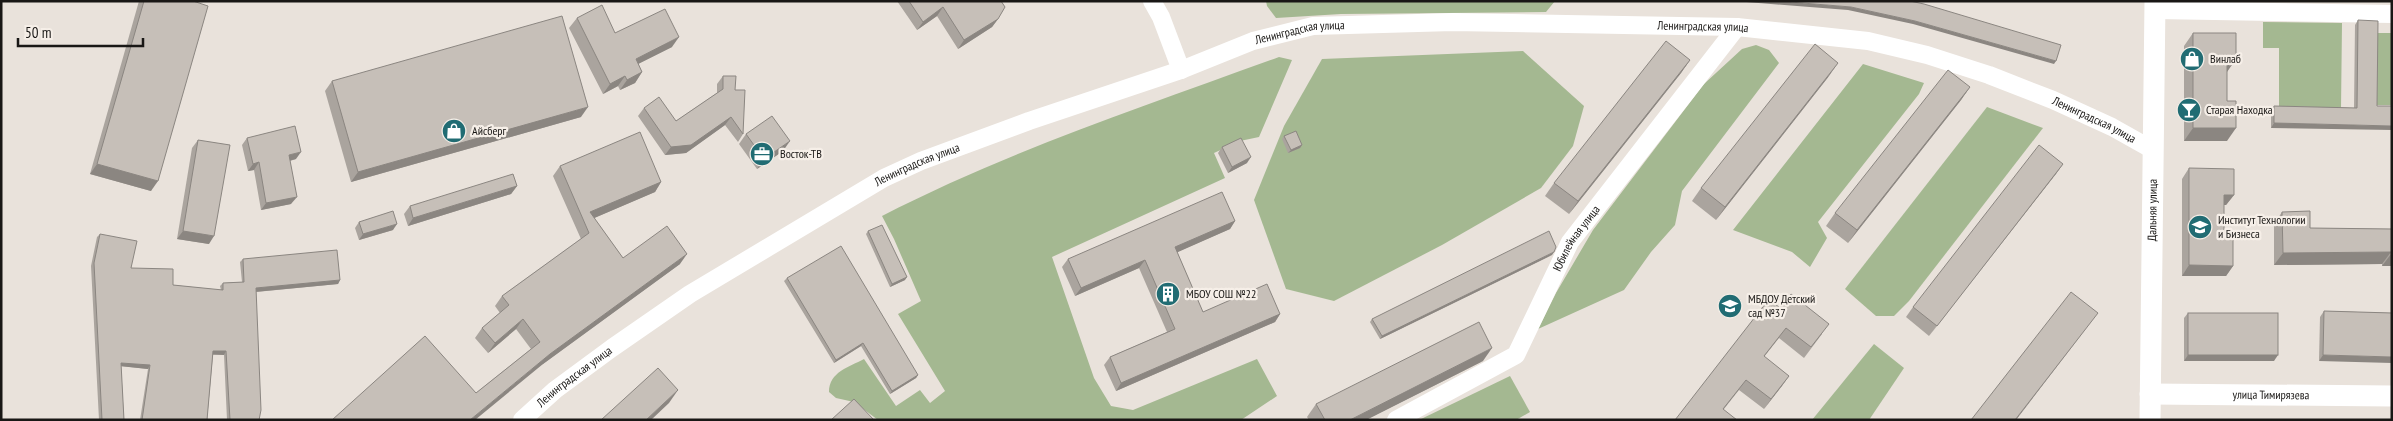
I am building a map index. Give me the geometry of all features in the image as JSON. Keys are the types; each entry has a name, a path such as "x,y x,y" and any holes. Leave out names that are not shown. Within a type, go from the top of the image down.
{"main road":[{"name":"Дальняя улица","path":"2150,420 2155,6"},
{"name":"улица Тимирязева","path":"2150,394 2392,396"}],"street":[{"path":"1152,1 1161,17 1181,70"},
{"path":"2155,6 2392,14"},
{"name":"Ленинградская улица","path":"522,420 555,390 682,299 884,178 921,161 1029,120 1181,70 1253,42 1313,26 1452,22 1737,28 1868,41 1927,55 1989,75 2052,100 2112,127 2153,150"},
{"name":"Юбилейная улица","path":"1396,420 1516,355 1570,242 1737,28"}],"green space":[{"path":"1266,1 1555,1 1546,12 1341,14 1276,18 1267,6"},
{"path":"2263,22 2342,23 2341,109 2279,108 2279,48 2263,48"},
{"path":"2377,33 2392,33 2392,105 2376,105"},
{"path":"1756,45 1769,50 1779,63 1682,191 1675,225 1651,252 1624,290 1538,329 1556,293 1593,230 1704,84 1742,49"},
{"path":"1523,51 1584,106 1573,146 1541,188 1442,245 1334,301 1286,289 1254,200 1284,126 1322,59"},
{"path":"1279,57 1292,60 1259,137 1240,141 1214,153 1225,178 1052,257 1094,378 1111,406 1133,410 1257,359 1277,396 1241,420 878,420 854,402 836,398 829,392 832,380 836,375 864,359 896,406 920,390 930,403 945,391 898,314 921,301 882,216 978,171 1077,130"},
{"path":"1863,64 1924,83 1919,94 1818,222 1827,238 1810,267 1792,252 1733,230"},
{"path":"1987,107 2043,128 1909,301 1894,316 1876,316 1845,289"},
{"path":"1874,344 1904,368 1869,420 1812,420"},
{"path":"1510,376 1530,412 1516,420 1419,420"}],"building":[{"path":"144,1 193,1 208,6 158,181 97,164"},
{"path":"909,1 1001,1 1005,7 998,19 964,40 943,7 923,22"},
{"path":"1778,1 1910,1 2061,45 2056,61 1915,21 1851,7"},
{"path":"602,5 615,33 665,9 679,37 636,59 642,72 627,80 625,76 610,84 577,18"},
{"path":"562,16 588,107 358,172 332,81"},
{"path":"2358,20 2378,21 2377,106 2392,106 2392,126 2274,123 2274,106 2357,108"},
{"path":"2193,33 2236,33 2236,59 2227,59 2227,101 2236,101 2236,128 2193,128"},
{"path":"1666,41 1690,60 1578,201 1554,183"},
{"path":"1815,44 1838,63 1725,207 1701,188"},
{"path":"1948,70 1970,87 1857,230 1835,213"},
{"path":"723,76 736,76 735,90 745,90 743,134 731,117 691,145 671,147 644,108 659,97 676,121 723,89"},
{"path":"772,116 790,141 764,159 746,134"},
{"path":"295,126 301,152 289,155 297,197 266,203 259,162 253,164 247,138"},
{"path":"1296,131 1302,145 1291,150 1284,136"},
{"path":"640,132 661,182 590,212 623,258 667,226 687,254 550,354 470,420 332,420 425,336 476,393 540,342 523,319 495,343 482,328 509,305 502,296 589,233 560,166"},
{"path":"1241,138 1251,157 1232,167 1222,147"},
{"path":"198,140 230,145 214,236 183,231"},
{"path":"2039,145 2063,164 1937,326 1913,307"},
{"name":"Институт Технологии и Бизнеса","path":"2189,168 2234,169 2234,195 2224,195 2224,238 2233,238 2233,266 2189,265"},
{"path":"513,174 517,186 413,218 410,206"},
{"name":"МБОУ СОШ №22","path":"1222,192 1235,221 1175,247 1203,312 1267,284 1280,314 1121,383 1110,357 1175,329 1145,260 1081,288 1068,259"},
{"path":"393,211 397,224 363,234 359,222"},
{"path":"2310,211 2310,228 2392,229 2392,254 2391,252 2283,253 2282,212"},
{"path":"882,225 907,277 892,284 868,231"},
{"path":"1549,231 1556,247 1554,252 1382,336 1372,319"},
{"path":"100,234 137,241 131,268 173,269 173,285 223,290 223,283 244,282 243,259 337,250 340,280 256,288 261,410 259,420 230,420 226,351 213,351 207,420 142,420 150,365 121,363 124,420 102,420 94,263"},
{"path":"841,246 918,375 892,391 863,343 836,360 787,278"},
{"path":"2071,292 2098,313 2015,420 1971,420"},
{"path":"1791,294 1829,324 1811,347 1786,328 1764,356 1789,376 1771,399 1746,380 1723,409 1737,420 1675,420 1769,299 1780,308"},
{"path":"2324,311 2392,313 2392,357 2323,355"},
{"path":"2188,313 2278,313 2278,355 2188,355"},
{"path":"1479,322 1492,348 1350,420 1325,420 1316,404"},
{"path":"658,368 678,390 646,420 601,420"},
{"path":"854,399 874,420 831,420"}],"place":[{"name":"Винлаб","path":"2192,59"},
{"name":"Старая Находка","path":"2189,110"},
{"name":"Айсберг","path":"454,131"},
{"name":"Восток-ТВ","path":"762,154"},
{"name":"Институт Технологии и Бизнеса","path":"2200,227"},
{"name":"МБОУ СОШ №22","path":"1168,294"},
{"name":"МБДОУ Детский сад №37","path":"1730,306"}]}
